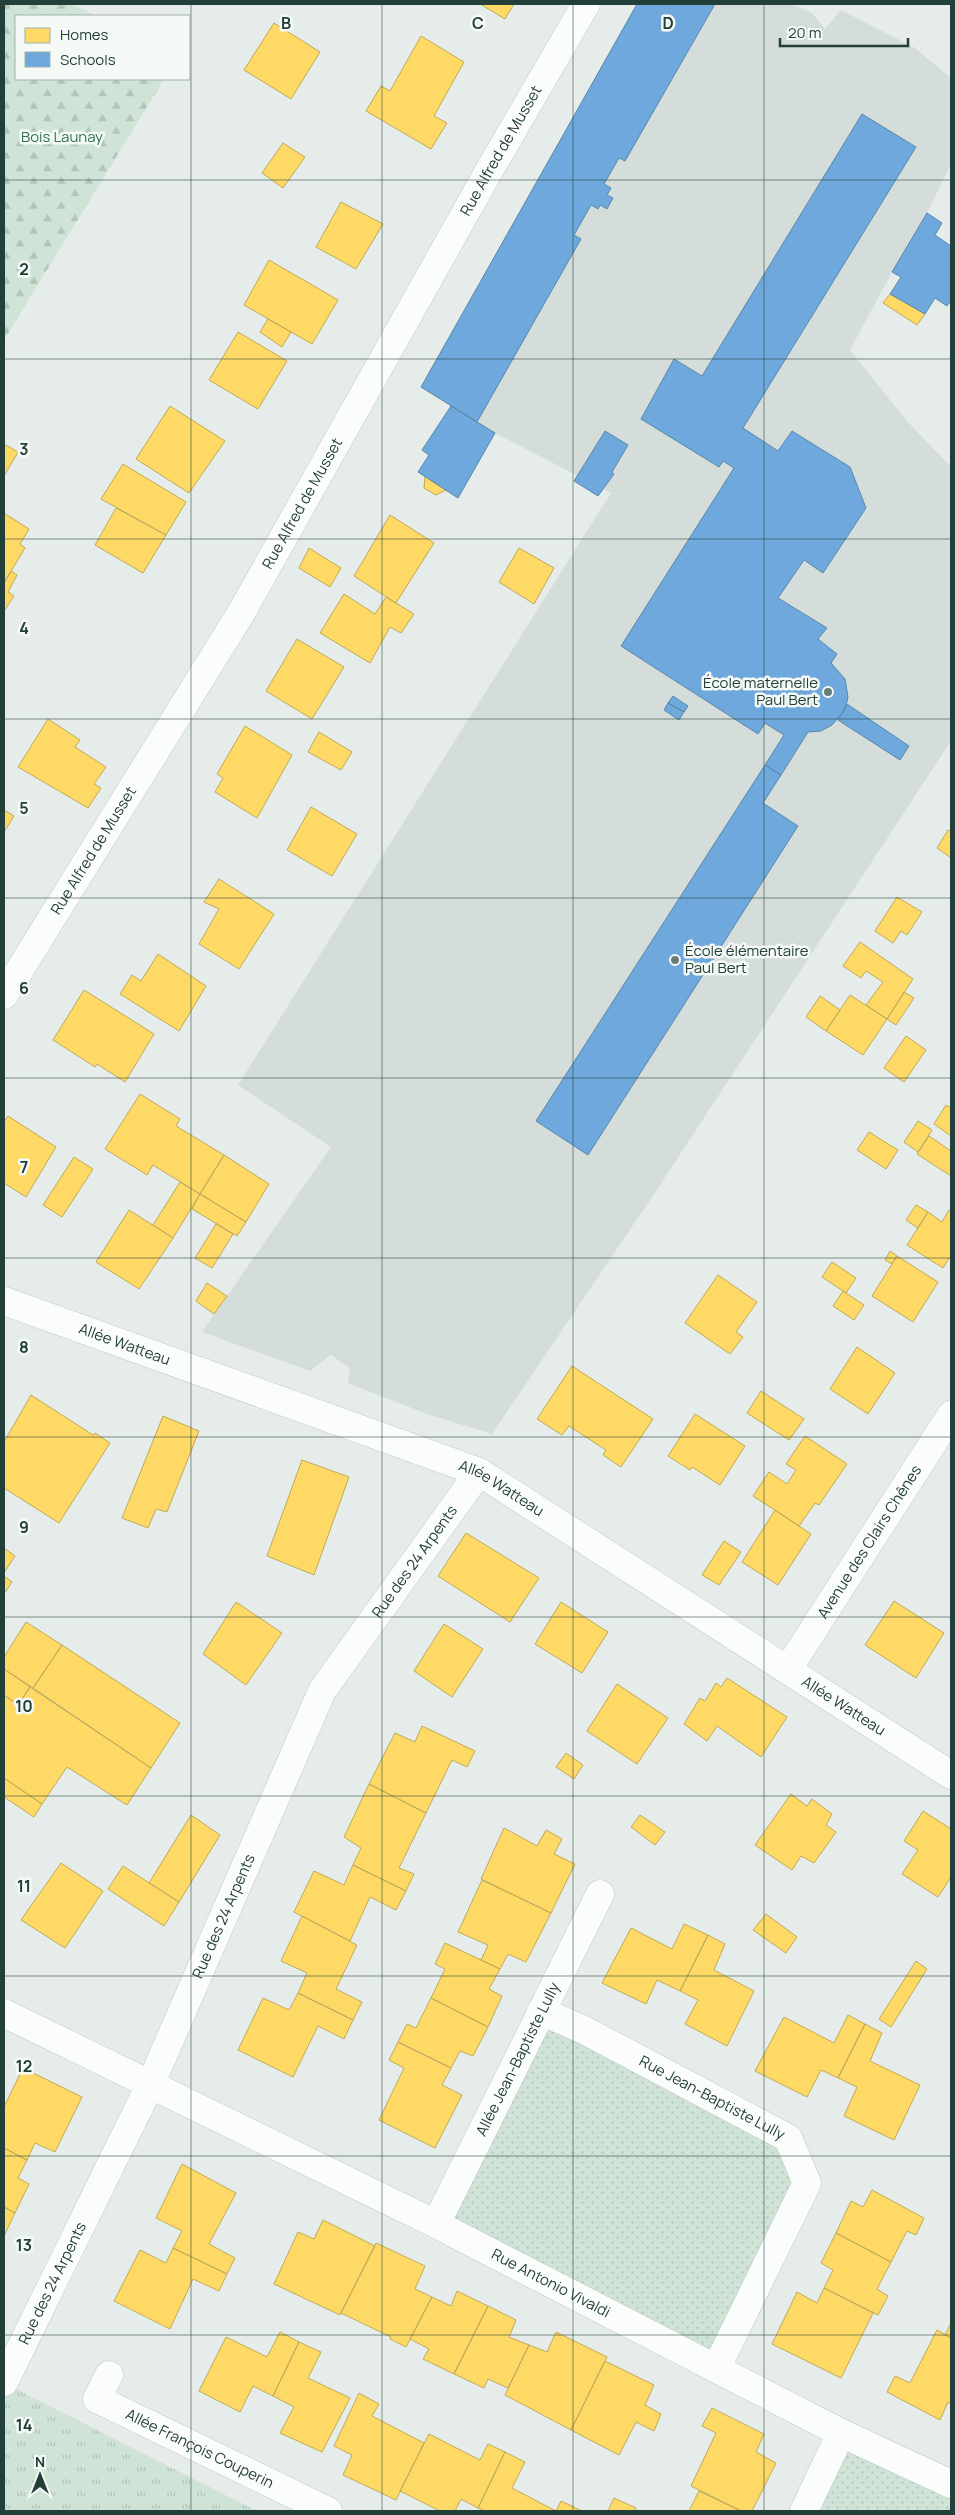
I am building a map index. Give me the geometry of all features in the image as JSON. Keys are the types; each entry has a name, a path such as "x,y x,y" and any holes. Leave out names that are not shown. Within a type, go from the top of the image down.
{"street":[{"name":"Rue Alfred de Musset","path":"4,995 241,613 490,169 586,4"},
{"name":"Allée Watteau","path":"4,1301 479,1472 951,1775"},
{"name":"Avenue des Clairs Chênes","path":"788,1669 951,1415"},
{"name":"Rue des 24 Arpents","path":"4,2382 151,2083 322,1691 479,1472"},
{"name":"Allée Jean-Baptiste Lully","path":"436,2224 600,1894"},
{"name":"Rue Jean-Baptiste Lully","path":"542,2011 584,2030 788,2138 807,2183 716,2369"},
{"name":"Rue Antonio Vivaldi","path":"4,2012 436,2224 841,2433 951,2484"},
{"name":"Allée François Couperin","path":"109,2375 97,2399 328,2511"},
{"path":"804,2511 841,2433"}],"shaded area":[{"path":"637,4 791,4 812,13 825,29 841,10 915,48 951,78 951,164 927,213 892,272 850,350 906,420 951,467 951,741 654,1194 492,1434 427,1414 348,1383 350,1368 331,1355 310,1371 202,1332 331,1147 238,1085 611,493 495,433 421,387"}],"green space":[{"name":"Bois Launay","path":"4,4 72,4 94,15 15,15 15,80 163,80 4,340"},
{"path":"541,2011 788,2138 807,2183 716,2369 436,2224"},
{"path":"4,2382 24,2393 257,2511 4,2511"},
{"path":"841,2433 951,2484 951,2511 804,2511"}],"building: Homes":[{"path":"480,4 514,4 505,19"},
{"path":"274,23 320,52 291,99 244,70"},
{"path":"421,36 464,62 434,116 447,123 431,149 366,111 381,86 390,91"},
{"path":"283,143 305,157 283,188 262,173"},
{"path":"341,202 383,224 356,269 316,247"},
{"path":"269,260 338,300 312,344 244,305"},
{"path":"890,294 925,314 917,325 883,303"},
{"path":"268,319 291,332 282,347 260,332"},
{"path":"238,332 287,361 258,409 209,380"},
{"path":"170,406 225,441 189,493 136,459"},
{"path":"4,444 18,452 4,476"},
{"path":"123,464 186,502 166,535 101,499"},
{"path":"425,476 446,490 436,495 424,488"},
{"path":"116,508 166,535 143,573 95,545"},
{"path":"4,513 29,529 20,544 25,548 4,583"},
{"path":"390,515 434,543 396,603 354,576"},
{"path":"309,548 341,568 330,587 299,568"},
{"path":"519,548 554,568 534,604 499,582"},
{"path":"11,571 17,575 8,592 14,596 4,611 4,583"},
{"path":"344,594 375,614 386,597 414,614 401,633 390,627 370,663 320,633"},
{"path":"297,639 344,667 312,719 266,691"},
{"path":"48,719 80,740 75,747 106,767 94,784 101,788 88,808 18,767"},
{"path":"245,726 292,755 257,818 215,792 223,778 217,774"},
{"path":"319,732 352,752 341,770 308,752"},
{"path":"311,807 357,834 332,876 287,850"},
{"path":"4,810 14,816 4,832"},
{"path":"948,830 951,831 951,858 937,848"},
{"path":"219,879 274,914 239,969 199,944 219,909 204,902"},
{"path":"897,897 922,912 907,935 901,931 893,943 875,931"},
{"path":"860,942 913,979 887,1019 866,1005 883,982 866,971 861,978 843,966"},
{"path":"158,954 206,986 179,1031 120,994 132,975 141,981"},
{"path":"84,990 154,1034 125,1082 97,1064 95,1067 53,1040"},
{"path":"904,992 914,998 896,1025 887,1019"},
{"path":"850,995 887,1019 863,1055 826,1031"},
{"path":"820,996 840,1010 826,1031 806,1017"},
{"path":"906,1036 926,1050 904,1082 884,1068"},
{"path":"140,1094 180,1119 176,1126 224,1155 200,1194 153,1165 147,1175 105,1149"},
{"path":"946,1105 951,1108 951,1136 934,1124"},
{"path":"8,1116 56,1147 26,1197 4,1183 4,1122"},
{"path":"918,1121 932,1130 918,1152 904,1142"},
{"path":"869,1132 898,1150 886,1169 857,1150"},
{"path":"929,1136 951,1151 951,1176 917,1154"},
{"path":"224,1155 269,1184 246,1222 200,1194"},
{"path":"74,1157 93,1169 62,1217 43,1205"},
{"path":"180,1182 200,1194 173,1238 153,1225"},
{"path":"200,1194 246,1222 237,1236 192,1209"},
{"path":"916,1205 928,1212 918,1228 906,1220"},
{"path":"129,1210 173,1238 139,1289 96,1262"},
{"path":"949,1210 951,1212 951,1260 949,1258 943,1268 907,1245 928,1212 942,1222"},
{"path":"216,1224 233,1234 212,1268 195,1258"},
{"path":"890,1251 897,1256 892,1264 885,1260"},
{"path":"897,1256 938,1282 913,1322 872,1296"},
{"path":"832,1262 856,1278 846,1293 822,1277"},
{"path":"718,1275 757,1302 736,1332 743,1337 730,1354 685,1323"},
{"path":"207,1283 227,1296 214,1314 196,1301"},
{"path":"843,1291 864,1305 854,1320 833,1306"},
{"path":"857,1347 895,1373 868,1414 830,1389"},
{"path":"572,1366 653,1419 621,1467 603,1455 606,1450 569,1426 562,1435 537,1419"},
{"path":"761,1391 804,1419 789,1440 747,1413"},
{"path":"31,1395 93,1435 95,1433 110,1443 59,1523 4,1488 4,1442"},
{"path":"695,1414 745,1446 720,1485 692,1467 690,1470 668,1456"},
{"path":"163,1416 199,1431 167,1512 156,1509 148,1528 122,1518"},
{"path":"805,1436 847,1464 819,1505 815,1503 799,1526 753,1496 769,1472 787,1484 796,1470 786,1464"},
{"path":"302,1460 349,1477 314,1575 267,1556"},
{"path":"775,1510 811,1534 778,1585 742,1562"},
{"path":"466,1533 539,1578 510,1622 438,1576"},
{"path":"724,1541 741,1552 719,1585 702,1575"},
{"path":"4,1548 15,1556 4,1573"},
{"path":"4,1576 12,1582 4,1594"},
{"path":"894,1601 944,1633 916,1678 865,1645"},
{"path":"236,1602 282,1633 246,1685 203,1654"},
{"path":"561,1602 608,1632 582,1673 535,1644"},
{"path":"26,1622 62,1645 33,1688 4,1669 4,1657"},
{"path":"444,1624 483,1649 452,1697 414,1671"},
{"path":"62,1645 180,1723 151,1768 33,1688"},
{"path":"4,1669 30,1687 18,1705 4,1695"},
{"path":"727,1678 787,1717 761,1757 717,1726 707,1741 684,1724 700,1698 705,1701 716,1683 721,1687"},
{"path":"617,1684 668,1718 637,1764 587,1731"},
{"path":"30,1687 151,1768 127,1805 67,1767 42,1804 4,1778 4,1695 18,1705"},
{"path":"422,1726 475,1751 467,1767 452,1760 426,1813 369,1784 395,1733 415,1742"},
{"path":"566,1753 583,1765 574,1779 556,1767"},
{"path":"4,1778 42,1804 34,1817 4,1797"},
{"path":"369,1784 426,1813 399,1868 414,1874 406,1891 353,1865 361,1848 344,1837"},
{"path":"791,1794 807,1806 812,1799 832,1814 826,1825 836,1832 814,1863 801,1856 792,1870 755,1845"},
{"path":"923,1811 951,1829 951,1877 938,1897 902,1874 918,1850 904,1841"},
{"path":"191,1815 220,1835 179,1902 149,1883"},
{"path":"640,1815 665,1832 655,1845 631,1827"},
{"path":"504,1828 537,1846 546,1830 562,1839 554,1854 575,1864 551,1913 481,1879"},
{"path":"61,1863 103,1891 65,1948 21,1920"},
{"path":"353,1865 406,1891 396,1910 370,1897 350,1941 294,1912 314,1871 344,1885"},
{"path":"123,1866 179,1902 164,1926 108,1889"},
{"path":"482,1880 551,1913 526,1962 508,1954 500,1969 481,1960 488,1945 458,1932"},
{"path":"766,1914 797,1937 786,1953 753,1930"},
{"path":"302,1916 357,1945 336,1989 362,2002 353,2020 298,1993 307,1973 281,1961"},
{"path":"684,1924 708,1935 680,1991 657,1980 646,2004 602,1983 631,1928 672,1949"},
{"path":"708,1935 725,1944 714,1970 754,1991 727,2046 685,2024 698,2000 680,1991"},
{"path":"445,1943 500,1969 489,1989 502,1996 488,2027 431,1998 445,1969 435,1964"},
{"path":"916,1961 927,1969 891,2027 879,2019"},
{"path":"298,1993 353,2020 344,2039 318,2026 293,2077 238,2050 263,1998 289,2010"},
{"path":"431,1998 488,2027 473,2056 460,2051 451,2068 398,2042 407,2024 416,2028"},
{"path":"848,2015 865,2024 838,2078 821,2070 807,2097 755,2071 784,2017 834,2043"},
{"path":"865,2024 882,2033 870,2061 920,2085 894,2140 844,2116 857,2087 838,2078"},
{"path":"398,2042 451,2068 442,2085 462,2095 435,2148 379,2120 404,2068 389,2060"},
{"path":"23,2068 82,2097 55,2152 35,2143 27,2160 4,2148 4,2107"},
{"path":"4,2148 27,2160 18,2178 29,2184 15,2213 4,2207"},
{"path":"182,2164 236,2193 209,2244 235,2258 227,2274 173,2248 182,2231 156,2218"},
{"path":"872,2190 924,2218 916,2235 907,2231 891,2262 836,2233 851,2201 863,2207"},
{"path":"4,2207 15,2213 4,2236"},
{"path":"323,2220 375,2246 340,2315 274,2284 298,2232 314,2239"},
{"path":"836,2233 891,2262 877,2289 888,2296 878,2315 824,2288 833,2270 821,2263"},
{"path":"376,2243 425,2266 415,2289 432,2297 406,2347 390,2339 391,2337 341,2313"},
{"path":"173,2248 227,2274 219,2291 193,2279 170,2329 114,2301 140,2250 166,2263"},
{"path":"824,2288 873,2313 841,2378 772,2344 797,2292 817,2303"},
{"path":"457,2291 488,2306 454,2374 423,2359 429,2349 410,2339 432,2297 451,2306"},
{"path":"488,2306 516,2320 509,2337 529,2345 508,2388 488,2379 484,2388 454,2374"},
{"path":"951,2323 951,2338 945,2335"},
{"path":"937,2330 951,2338 951,2404 948,2402 940,2420 887,2392 895,2376 910,2383"},
{"path":"280,2332 299,2342 273,2396 253,2386 240,2412 199,2391 226,2337 267,2357"},
{"path":"556,2332 607,2357 571,2430 505,2395 529,2345 547,2352"},
{"path":"299,2342 321,2352 308,2378 350,2398 322,2452 280,2433 294,2407 273,2396"},
{"path":"605,2361 654,2385 645,2405 661,2414 654,2431 636,2422 619,2455 571,2430"},
{"path":"359,2393 379,2404 372,2416 424,2443 396,2500 343,2475 352,2455 334,2446"},
{"path":"712,2408 764,2434 756,2452 776,2463 752,2511 741,2511 691,2486 716,2433 702,2426"},
{"path":"429,2434 480,2460 488,2444 505,2452 478,2508 461,2499 455,2511 440,2511 400,2491"},
{"path":"505,2452 525,2462 512,2488 556,2511 485,2511 478,2508"},
{"path":"699,2491 741,2511 689,2511"},
{"path":"614,2498 636,2508 635,2511 608,2511"},
{"path":"561,2501 582,2511 556,2511"}],"building: Schools":[{"path":"637,4 715,4 625,161 619,158 604,184 611,188 607,195 613,198 607,209 600,205 598,209 591,205 574,235 581,239 477,422 421,387"},
{"path":"862,114 916,147 743,428 778,451 792,431 850,467 866,508 823,573 804,560 778,598 827,628 818,639 837,654 831,663 845,679 848,697 845,710 832,725 821,731 808,732 781,775 765,765 784,735 765,723 758,734 621,646 734,468 723,461 719,467 641,419 674,359 702,376"},
{"path":"927,213 942,223 935,235 951,246 951,300 947,306 935,298 925,314 890,294 901,277 892,272"},
{"path":"451,406 495,433 458,498 418,472 429,455 422,450"},
{"path":"605,431 628,445 612,472 614,474 598,496 574,481"},
{"path":"673,696 688,706 684,712 668,703"},
{"path":"668,703 684,712 679,720 664,710"},
{"path":"847,704 909,746 900,760 838,720"},
{"path":"765,765 781,775 763,803 798,826 588,1155 536,1121"}],"place":[{"name":"École maternelle Paul Bert","path":"828,692"},
{"name":"École élémentaire Paul Bert","path":"675,960"}]}
